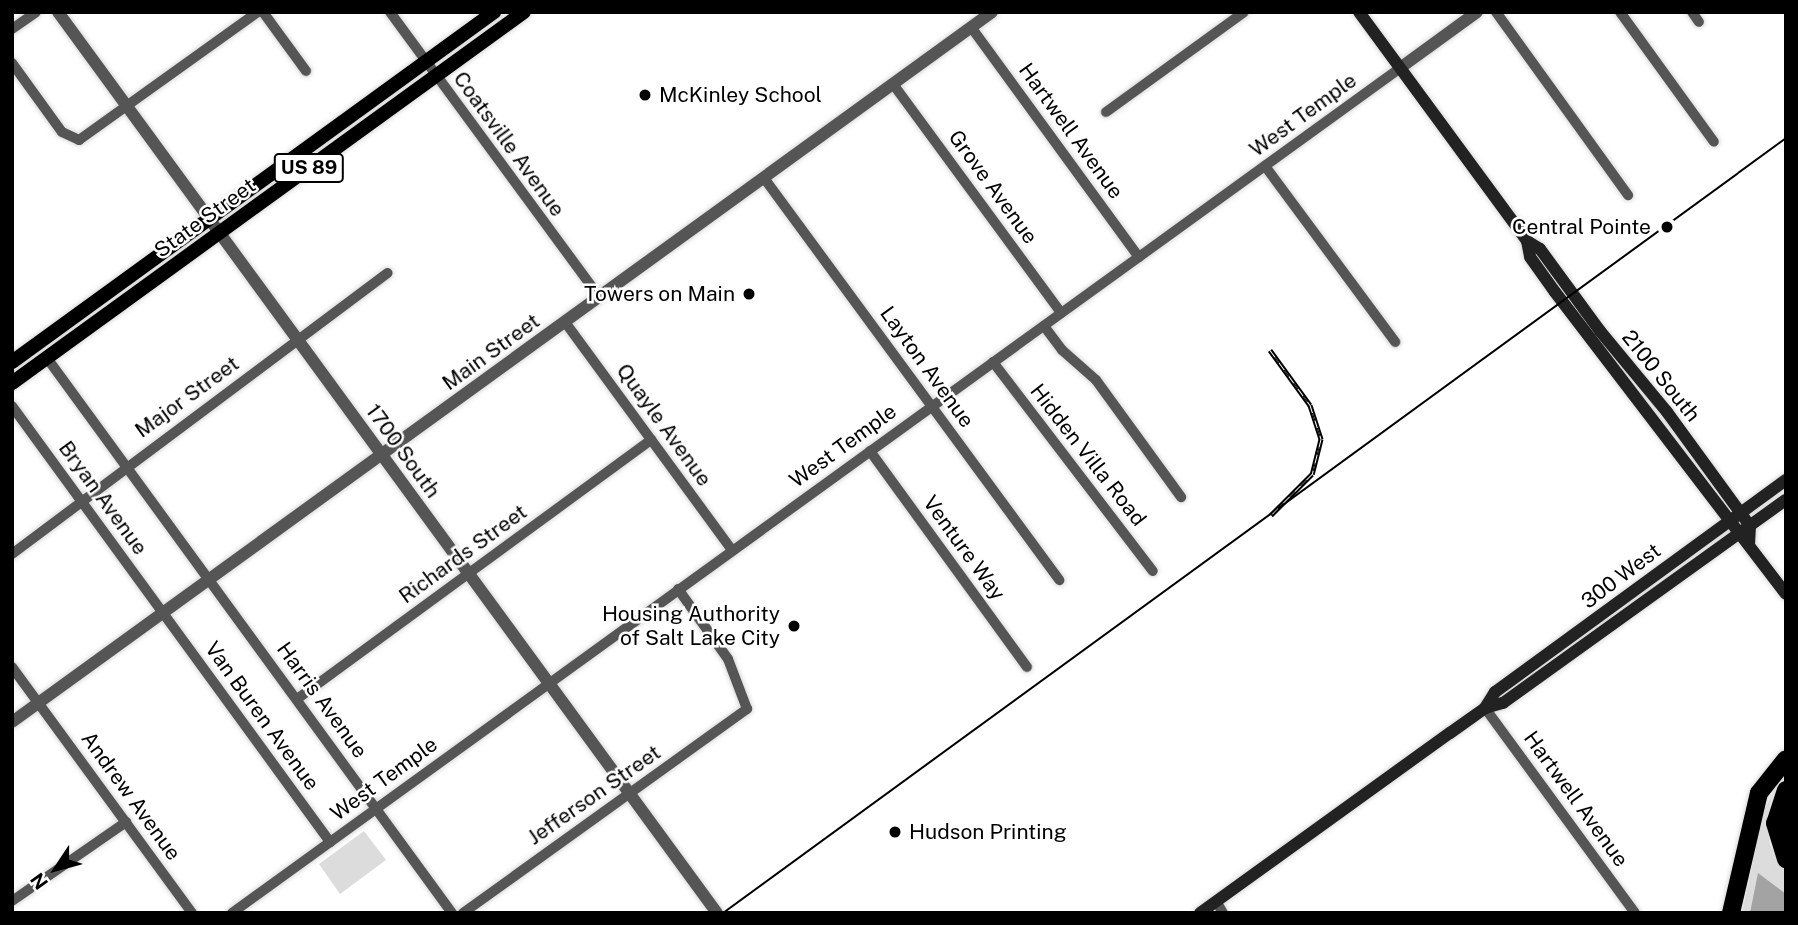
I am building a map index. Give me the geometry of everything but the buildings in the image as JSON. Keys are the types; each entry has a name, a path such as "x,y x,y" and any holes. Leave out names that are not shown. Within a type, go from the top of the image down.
{"highway":[{"path":"1731,913 1759,793 1786,759"},
{"path":"1786,790 1775,823 1786,859"}],"main road":[{"name":"State Street","path":"12,362 494,12"},
{"name":"State Street","path":"12,383 524,12"},
{"name":"2100 South","path":"1359,12 1527,241 1540,248 1749,526"},
{"name":"2100 South","path":"1527,241 1530,257 1737,535 1749,543 1786,594"},
{"name":"300 West","path":"1485,708 1495,692 1786,480"},
{"name":"300 West","path":"1200,913 1485,708 1503,703 1786,500"},
{"path":"1749,526 1749,543"}],"street":[{"path":"12,29 36,12"},
{"name":"1700 South","path":"58,12 716,913"},
{"path":"12,63 62,132 73,139 88,135 258,12"},
{"path":"263,12 306,71"},
{"name":"Coatsville Avenue","path":"390,12 598,298"},
{"name":"Main Street","path":"12,722 992,12"},
{"path":"1106,112 1244,12"},
{"name":"West Temple","path":"232,913 1477,12"},
{"path":"1496,12 1628,195"},
{"path":"1620,12 1714,142"},
{"path":"1692,12 1699,22"},
{"name":"Hartwell Avenue","path":"971,27 1139,257"},
{"name":"Grove Avenue","path":"893,84 1061,313"},
{"path":"1265,166 1395,342"},
{"name":"Layton Avenue","path":"764,178 1059,580"},
{"name":"Major Street","path":"12,554 388,273"},
{"name":"Quayle Avenue","path":"565,322 732,550"},
{"path":"1044,326 1062,350 1096,380 1181,497"},
{"name":"Harris Avenue","path":"47,358 452,913"},
{"name":"Hidden Villa Road","path":"993,362 1153,571"},
{"name":"Bryan Avenue","path":"12,406 163,613"},
{"name":"Richards Street","path":"297,699 651,440"},
{"name":"Venture Way","path":"870,451 1027,667"},
{"name":"Jefferson Street","path":"463,913 747,709 728,659 678,589"},
{"name":"Van Buren Avenue","path":"163,613 330,842"},
{"name":"Andrew Avenue","path":"12,667 192,913"},
{"name":"Hartwell Avenue","path":"1485,708 1635,913"},
{"path":"12,901 125,822"},
{"path":"1216,901 1223,913"}],"shaded area":[{"path":"1784,774 1772,797 1767,819 1770,845 1786,872 1786,913 1742,913 1764,810"},
{"path":"364,831 386,860 340,894 319,864"},
{"path":"1758,873 1786,894 1786,913 1750,913"}],"tram line":[{"path":"723,913 1786,138"}],"railway":[{"path":"1270,350 1310,405 1321,439 1312,474 1271,515"}],"place":[{"name":"McKinley School","path":"645,95"},
{"name":"Central Pointe","path":"1667,227"},
{"name":"Towers on Main","path":"749,294"},
{"name":"Housing Authority of Salt Lake City","path":"794,626"},
{"name":"Hudson Printing","path":"895,832"}]}
